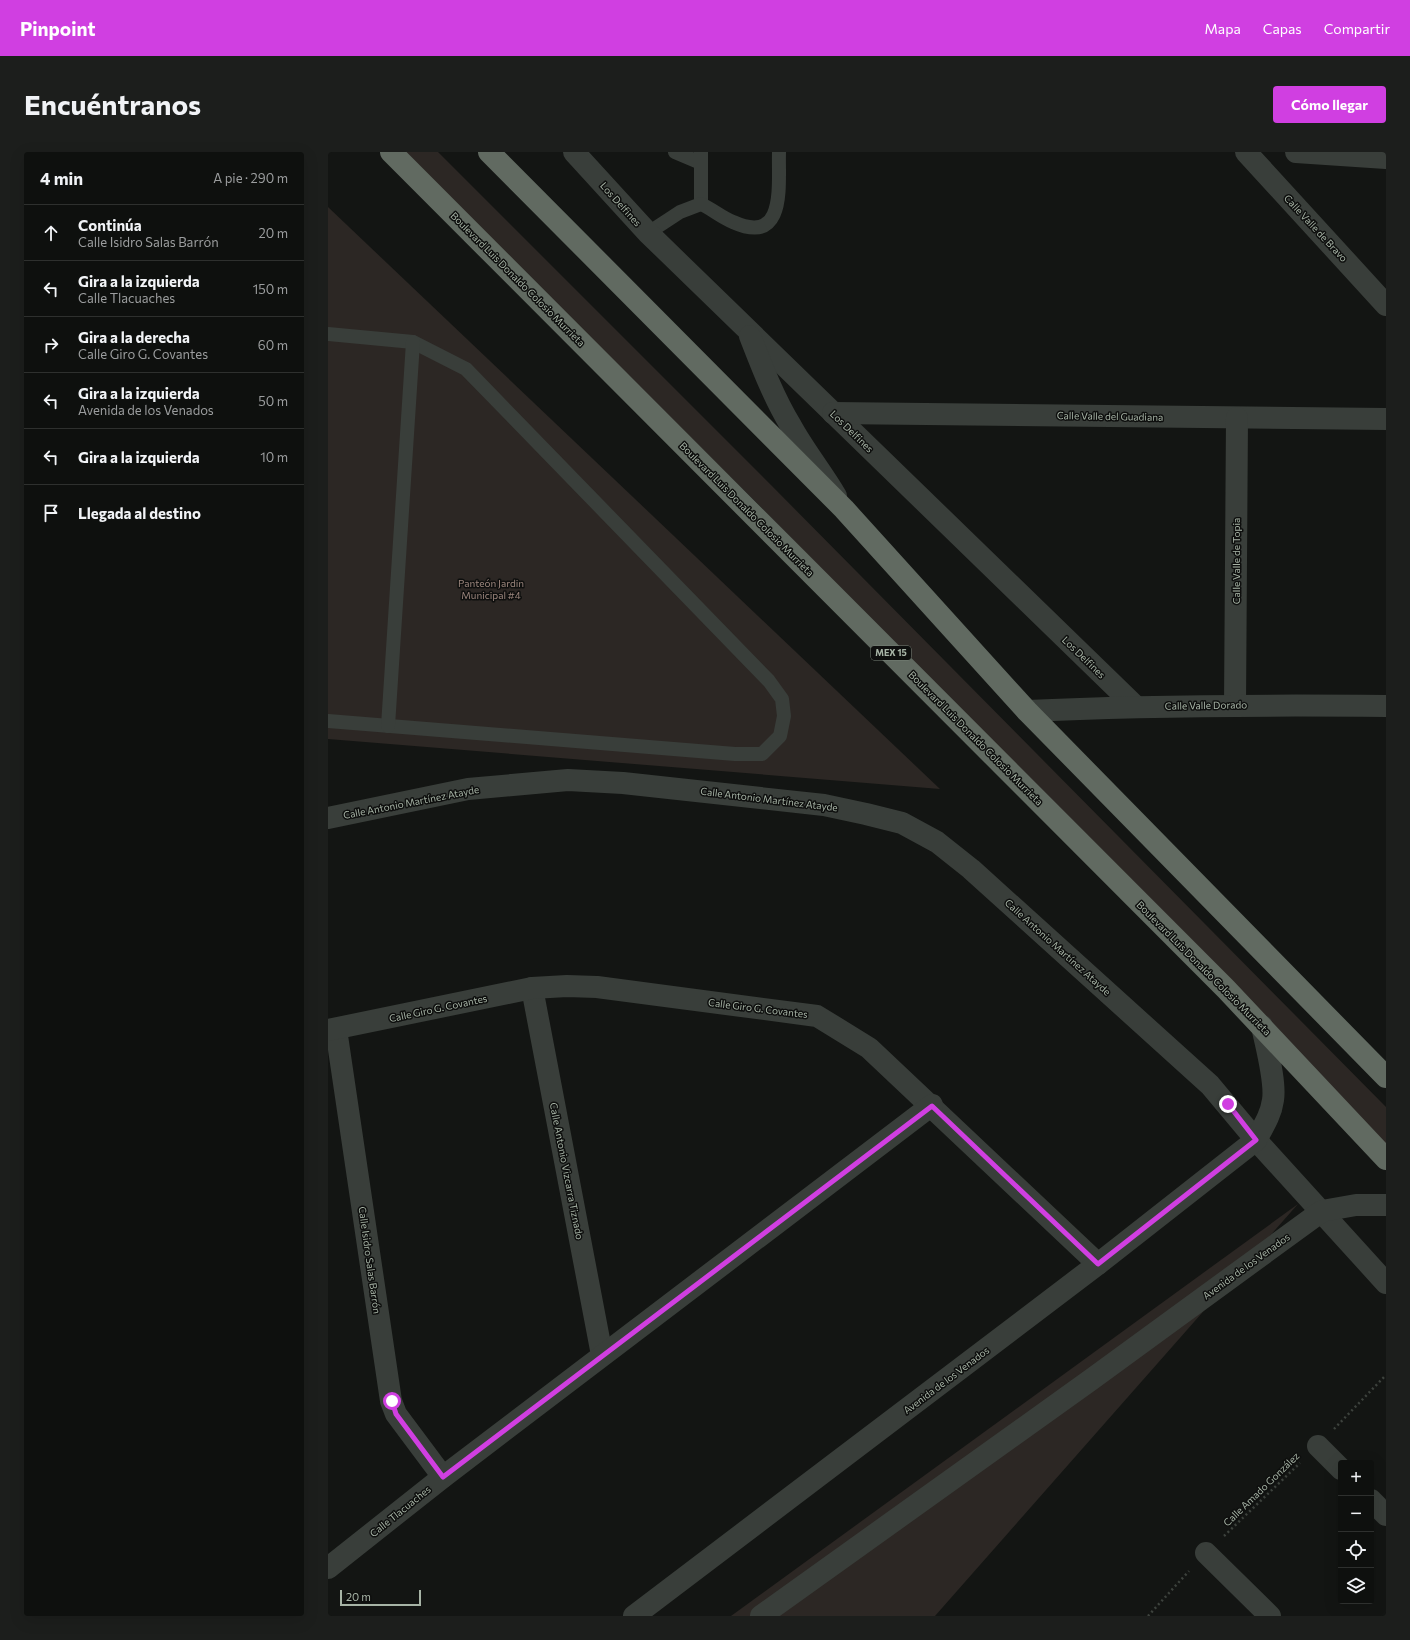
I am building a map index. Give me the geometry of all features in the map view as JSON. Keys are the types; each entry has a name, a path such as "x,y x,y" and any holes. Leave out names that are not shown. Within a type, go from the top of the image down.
{"highway":[{"name":"Boulevard Luis Donaldo Colosio Murrieta","path":"391,152 1262,1026 1386,1159"},
{"path":"489,152 844,509 1027,711 1386,1078"}],"street":[{"name":"Los Delfines","path":"574,152 648,233 1134,706"},
{"name":"Calle Valle de Bravo","path":"1246,152 1386,305"},
{"path":"1296,152 1386,158"},
{"path":"747,330 770,387 791,427 818,466 844,509"},
{"name":"Calle Valle del Guadiana","path":"833,413 1386,419"},
{"name":"Calle Valle de Topia","path":"1235,704 1237,418"},
{"name":"Calle Valle Dorado","path":"1027,711 1134,706 1235,704 1386,706"},
{"name":"Calle Antonio Martínez Atayde","path":"328,818 468,789 568,780 623,783 824,805 902,823 937,842 971,869 1210,1085 1256,1140 1386,1283"},
{"name":"Calle Giro G. Covantes","path":"332,1029 532,988 566,986 597,987 817,1016 869,1048 1098,1264"},
{"name":"Calle Antonio Vizcarra Tiznado","path":"532,988 602,1355"},
{"path":"1256,1140 1269,1116 1274,1099 1271,1066 1262,1026"},
{"name":"Calle Isidro Salas Barrón","path":"332,1029 392,1401 396,1414 443,1477"},
{"name":"Calle Tlacuaches","path":"328,1568 443,1477 602,1355 932,1106"},
{"name":"Avenida de los Venados","path":"634,1616 1098,1264 1256,1140"},
{"path":"1322,1211 1356,1205 1386,1205"},
{"name":"Avenida de los Venados","path":"760,1616 1098,1374 1322,1211"},
{"path":"1318,1446 1338,1466"},
{"path":"1374,1503 1386,1515"},
{"path":"1206,1553 1270,1616"}],"lane":[{"path":"675,152 701,158 700,204"},
{"path":"648,233 680,212 700,204 710,208 733,222 751,227 764,226 772,220 778,201 779,152"},
{"path":"328,334 413,342 466,369 769,681 782,699 784,716 780,736 762,754 735,754 328,721"},
{"path":"388,726 413,342"}],"path":[{"name":"Calle Amado González","path":"1148,1616 1206,1553 1318,1446 1386,1375"}],"green space":[{"path":"400,152 438,152 771,485 1386,1107 1386,1146 754,500"},
{"name":"Panteón Jardin Municipal #4","path":"328,207 940,789 328,739"},
{"path":"1298,1204 935,1616 731,1616"}],"route":[{"path":"392,1401 396,1414 443,1477 932,1106 1098,1264 1256,1140 1228,1104"}]}
